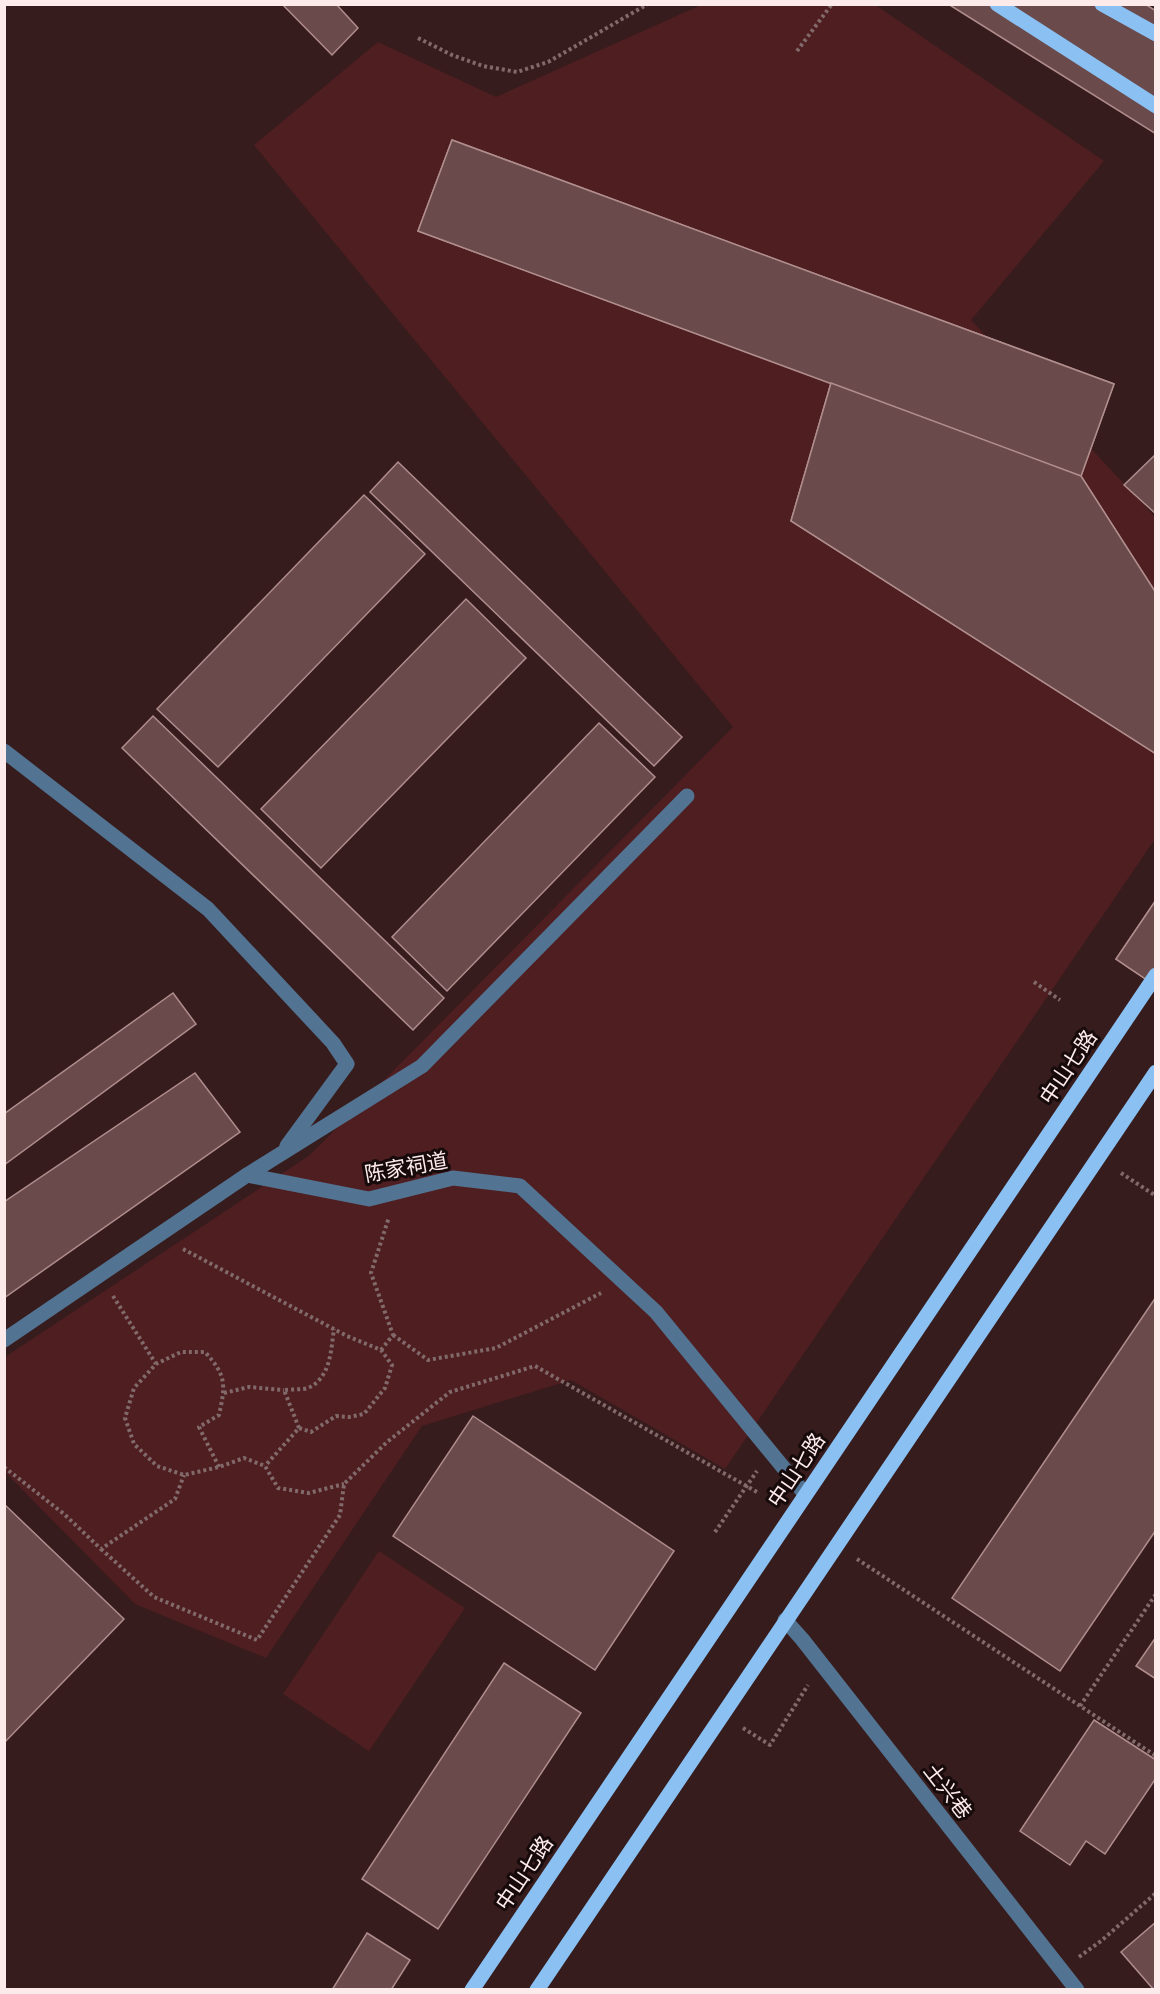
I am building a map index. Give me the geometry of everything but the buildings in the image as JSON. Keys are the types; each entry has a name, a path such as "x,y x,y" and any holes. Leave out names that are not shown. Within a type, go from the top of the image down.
{"main road":[{"path":"996,4 1155,106"},
{"path":"1102,4 1155,34"},
{"name":"中山七路","path":"472,1989 1155,975"},
{"path":"537,1989 1155,1072"}],"street":[{"path":"4,751 208,909 333,1042 347,1064 282,1154"},
{"path":"4,1340 247,1174 422,1066 687,795"},
{"name":"陈家祠道","path":"247,1174 369,1199 453,1178 520,1186 656,1312 805,1494"},
{"name":"土兴巷","path":"784,1620 802,1639 1077,1989"}],"path":[{"path":"418,38 452,55 483,66 518,72 548,62 648,4"},
{"path":"797,51 832,4"},
{"path":"1034,982 1060,1000"},
{"path":"1121,1173 1155,1196"},
{"path":"399,1192 371,1273 393,1335 428,1360 496,1348 623,1281"},
{"path":"158,1236 334,1329 381,1350 392,1365 385,1388 364,1414 349,1417 336,1416 311,1432 299,1428"},
{"path":"100,1275 156,1364"},
{"path":"224,1393 249,1387 284,1390 308,1388 321,1377 329,1366 334,1329"},
{"path":"381,1350 393,1335"},
{"path":"219,1467 199,1427 219,1415 224,1393 220,1368 205,1352 181,1352 156,1364 134,1388 125,1418 134,1444 157,1466 184,1475 219,1467 244,1458 265,1466 278,1488 309,1493 344,1484 387,1442 450,1392 535,1366 757,1492"},
{"path":"284,1390 299,1428"},
{"path":"265,1466 299,1428"},
{"path":"4,1467 64,1514 154,1598 256,1640 340,1515 344,1484"},
{"path":"715,1532 757,1472"},
{"path":"101,1549 175,1499 184,1475"},
{"path":"857,1558 1155,1756"},
{"path":"1080,1706 1155,1594"},
{"path":"743,1728 770,1745 812,1680"},
{"path":"1061,1970 1101,1941 1155,1893"}],"shaded area":[{"path":"874,4 1104,161 971,320 1155,517 1155,839 725,1469 571,1380 422,1426 266,1658 135,1604 5,1472 5,1357 310,1155 733,727 254,145 378,42 496,97 701,5"},
{"path":"379,1551 465,1608 369,1751 283,1694"}]}
